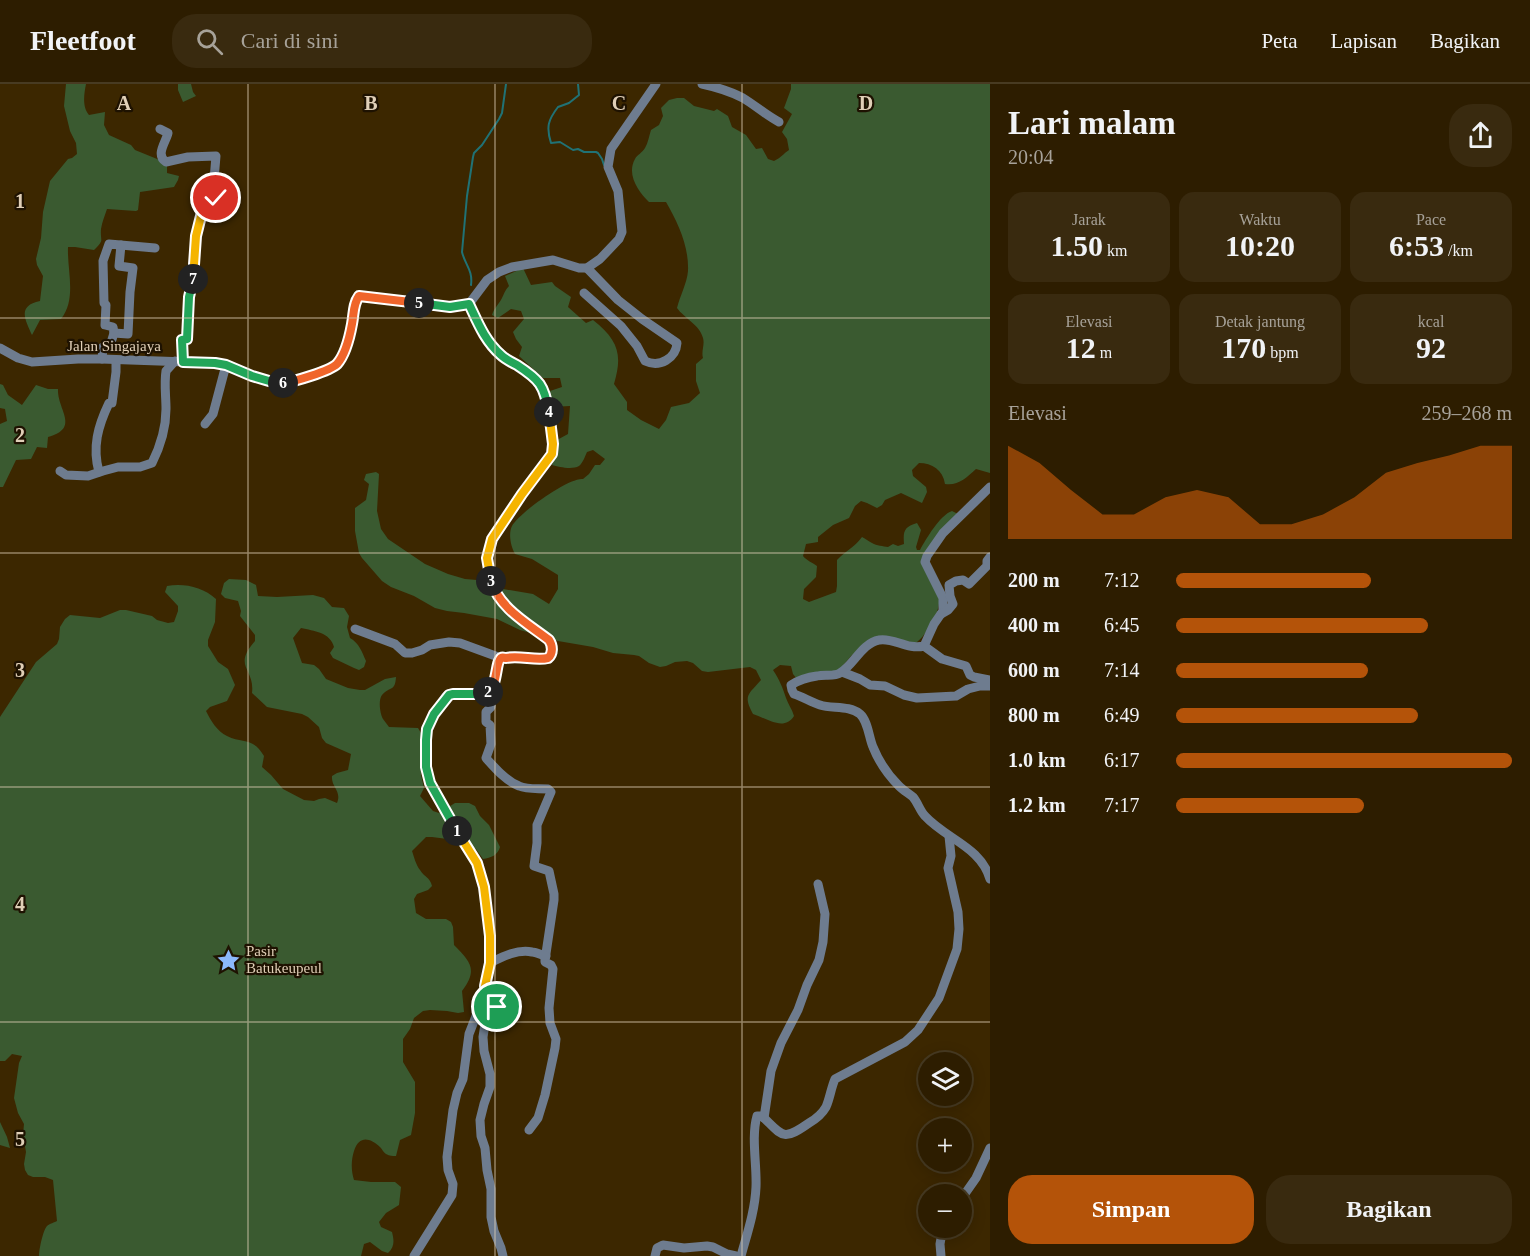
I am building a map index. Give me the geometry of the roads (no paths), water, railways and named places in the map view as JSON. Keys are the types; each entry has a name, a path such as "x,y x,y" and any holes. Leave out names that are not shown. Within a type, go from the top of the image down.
{"street":[{"path":"355,629 394,644 405,653 449,642 460,643 501,658 514,656 543,659 548,658 552,653 552,644 549,640 512,612 497,596 490,579 487,558 492,539 552,454 553,444 546,394 538,381 502,356 485,337 469,304 487,280 499,272 512,267 554,260 579,268 587,268 614,245 621,235 619,199 609,170 609,154 613,144 656,84"},
{"path":"702,84 742,98 779,122"},
{"path":"60,471 66,476 88,476 118,467 146,466 152,463 157,454 163,435 166,411 166,371 179,361 182,340 187,339 189,297 198,226 202,212 210,214 216,198 214,180 216,156 188,157 166,162 161,153 168,133 160,129"},
{"path":"102,359 103,347 110,346 114,333 113,327 105,325 103,261 109,244 154,248"},
{"path":"114,333 128,334 133,268 119,266 122,245"},
{"path":"584,293 621,326 637,346 645,361 654,364 668,360 673,355 677,343 618,300 587,268"},
{"name":"Jalan Singajaya","path":"0,348 32,362 102,359 215,363 269,381 284,383 333,367 339,362 348,342 355,304 359,296 440,306 469,304"},
{"path":"99,472 95,450 98,430 109,403 112,403 116,360"},
{"path":"205,424 213,414 226,365"},
{"path":"924,646 944,608 943,598 926,562 927,556 943,533 990,487"},
{"path":"941,614 953,604 949,585 963,580 969,584 987,566 990,557"},
{"path":"990,680 970,675 966,666 942,659 924,646 912,647 879,639 859,653 842,672 818,676 791,685 794,694 819,705 858,712 863,717 880,764 919,804 924,815 983,862 990,879"},
{"path":"414,1256 452,1195 453,1184 448,1170 447,1156 453,1110 457,1093 464,1079 469,1034 481,1008 490,963 490,936 484,887 477,863 430,783 426,767 427,729 446,696 484,694 490,691 494,685 501,658"},
{"path":"842,672 870,685 885,686 917,698 956,696 968,689 990,686"},
{"path":"490,691 491,707 486,712 486,722 490,725 491,744 486,758 517,785 531,789 548,789 551,792 537,825 534,866 549,871 554,894 546,962 553,969 550,1023 556,1039 545,1095 538,1118 529,1130"},
{"path":"654,1256 657,1248 663,1245 684,1248 707,1246 738,1256 753,1213 756,1190 756,1118 759,1115 764,1118 779,1133 790,1135 796,1132 822,1113 834,1079 906,1042 918,1030 939,998 958,943 959,921 948,866 951,856 950,837"},
{"path":"764,1118 771,1071 781,1043 819,960 825,914 818,884"},
{"path":"490,963 519,952 533,952 546,956"},
{"path":"481,1008 494,1008 498,1004 498,995 485,986"},
{"path":"481,1008 485,1024 484,1051 490,1074 489,1095 480,1120 481,1136 491,1189 491,1217 502,1256"},
{"path":"972,1184 990,1148"},
{"path":"940,1256 941,1238"}],"waterway":[{"path":"471,285 470,271 462,252 473,157 502,113 506,84"},
{"path":"578,84 579,95 569,103 558,107 550,120 548,128 551,143 560,142 573,150 596,152 604,165"}],"place":[{"name":"Pasir Batukeupeul","path":"228,960"}]}
